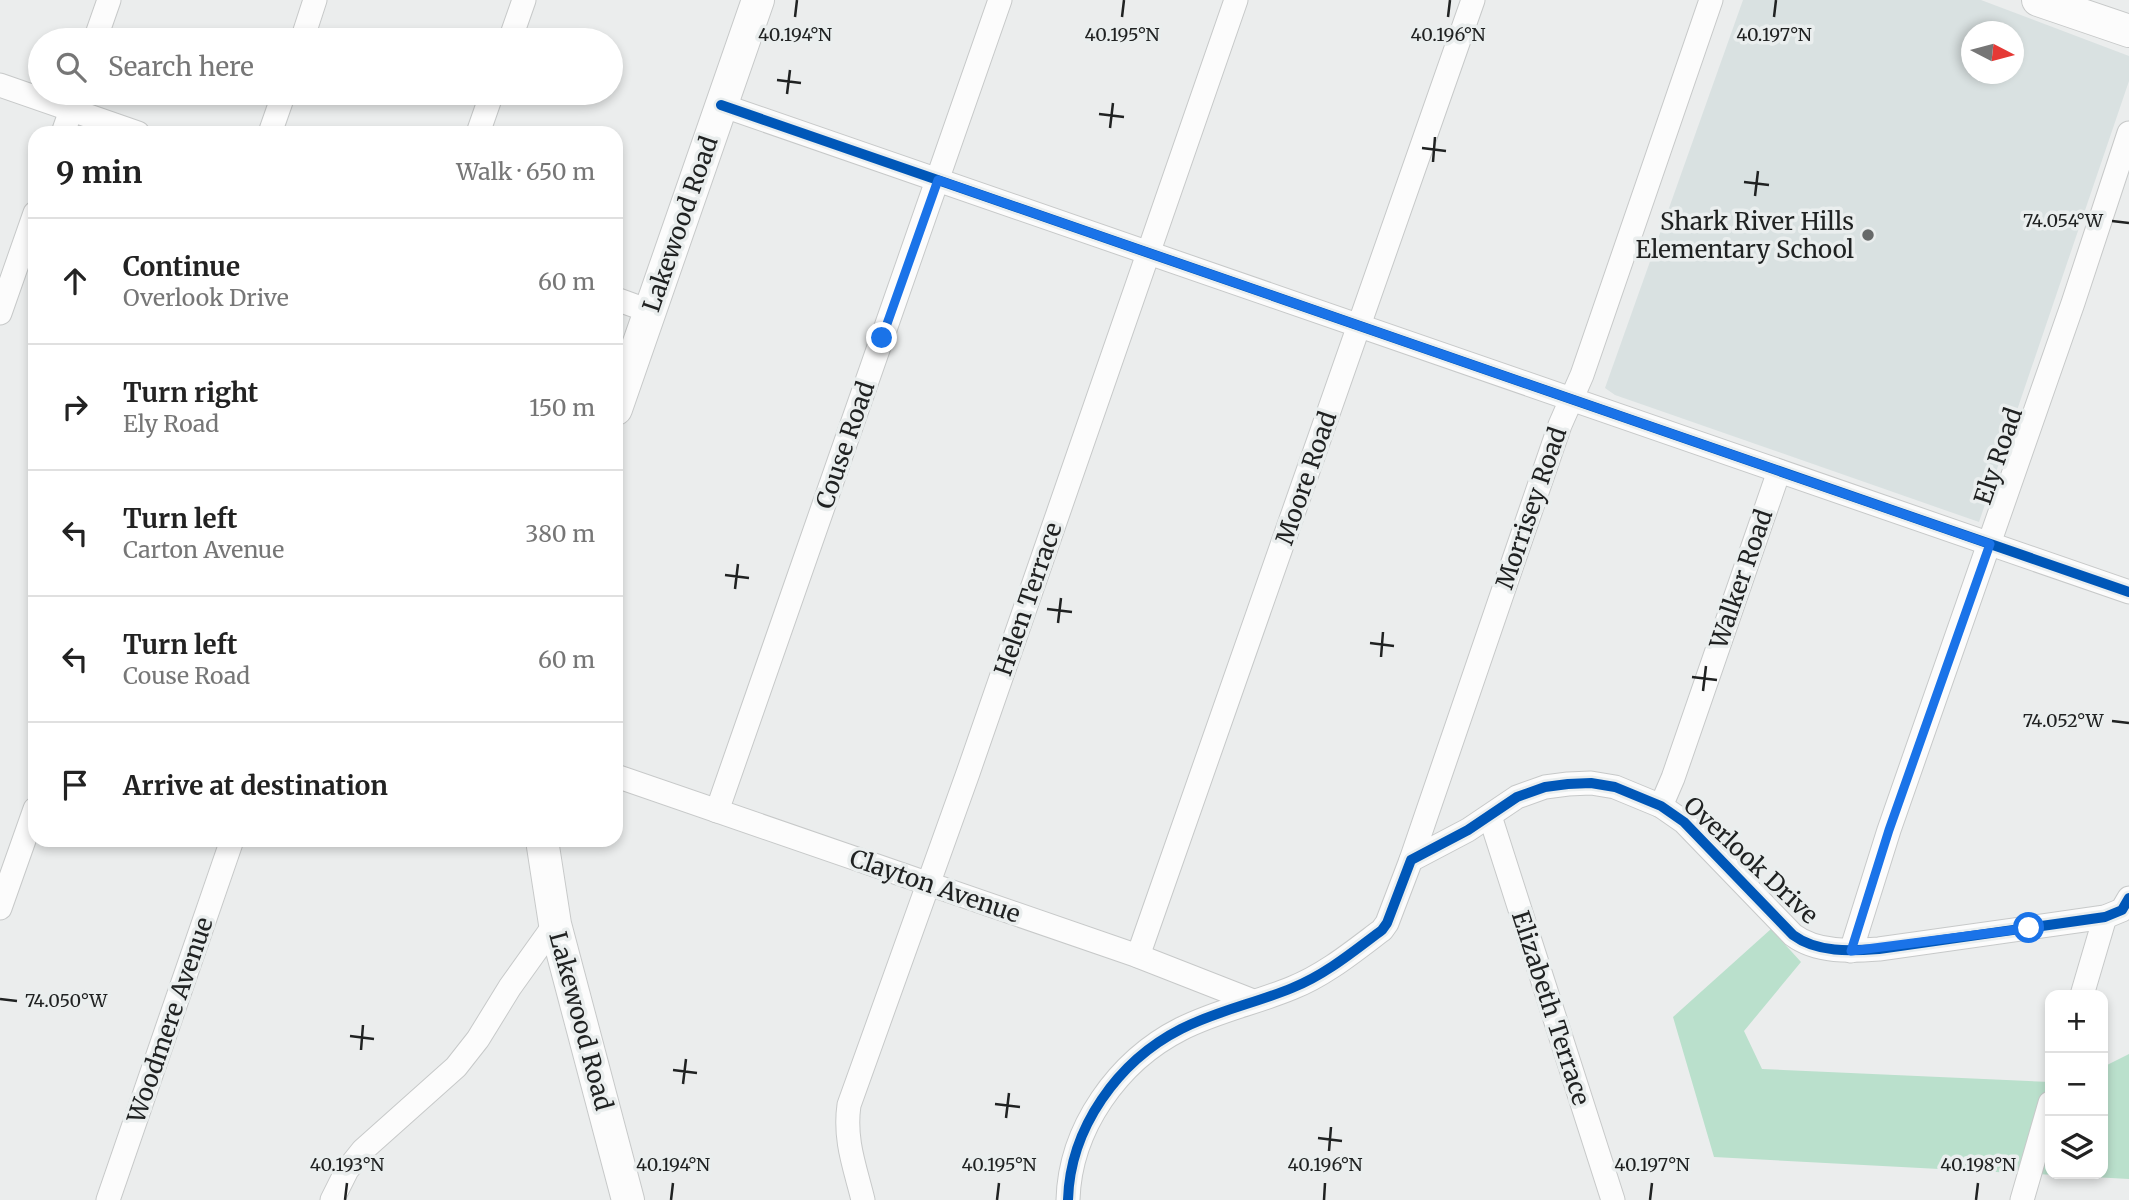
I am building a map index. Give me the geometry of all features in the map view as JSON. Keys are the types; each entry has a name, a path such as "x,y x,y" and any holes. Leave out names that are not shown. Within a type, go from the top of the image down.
{"street":[{"path":"99,28 109,0"},
{"path":"306,28 315,0"},
{"path":"514,28 524,0"},
{"name":"Lakewood Road","path":"623,388 758,0"},
{"name":"Couse Road","path":"717,811 1000,0"},
{"name":"Helen Terrace","path":"863,1200 848,1142 846,1126 849,1105 1236,0"},
{"name":"Moore Road","path":"1138,956 1474,0"},
{"name":"Morrisey Road","path":"1411,860 1528,515 1560,425 1582,376 1712,0"},
{"path":"2038,0 2129,31"},
{"path":"0,85 28,91"},
{"path":"65,126 73,105"},
{"path":"82,105 124,126"},
{"path":"272,126 280,105"},
{"path":"480,126 488,105"},
{"path":"721,105 2129,593"},
{"name":"Ely Road","path":"1851,951 1889,830 1990,544 2129,133"},
{"path":"0,313 28,233"},
{"path":"623,302 649,311"},
{"name":"Walker Road","path":"1661,806 1779,471"},
{"name":"Clayton Avenue","path":"623,778 1138,956 1252,1001"},
{"name":"Overlook Drive","path":"1411,860 1490,816 1517,797 1545,787 1591,783 1615,787 1661,806 1684,822 1793,935 1830,949 1851,951 2105,917"},
{"name":"Elizabeth Terrace","path":"1490,816 1613,1200"},
{"path":"0,908 28,829"},
{"name":"Woodmere Avenue","path":"108,1200 230,847"},
{"name":"Lakewood Road","path":"543,847 555,924 628,1200"},
{"path":"1068,1200 1072,1163 1085,1128 1104,1096 1125,1069 1153,1046 1182,1028 1293,988 1339,962 1382,930 1387,923 1411,860"},
{"path":"2083,990 2105,917 2122,909 2129,898"},
{"path":"332,1200 347,1171 363,1150 456,1067 478,1039 555,924"},
{"path":"2022,1200 2046,1116"}],"shaded area":[{"name":"Shark River Hills Elementary School","path":"1743,0 1981,0 2129,56 2129,81 1979,522 1615,395 1605,388"}],"green space":[{"path":"1771,929 1801,962 1744,1031 1762,1069 2045,1082 2045,1175 1714,1157 1673,1017"},
{"path":"2129,1054 2129,1179 2108,1178 2108,1064"}],"cycle path":[{"path":"721,105 2129,592"},
{"path":"1068,1200 1071,1173 1088,1123 1118,1078 1137,1059 1181,1029 1292,988 1339,962 1382,930 1387,923 1411,860 1468,830 1517,797 1545,787 1591,783 1615,787 1661,806 1684,822 1793,935 1823,948 1879,949 2105,917 2122,910 2129,898"}],"place":[{"name":"Shark River Hills Elementary School","path":"1868,235"}],"route":[{"path":"882,338 938,180 1990,544 1889,830 1851,951 2029,928"}]}
